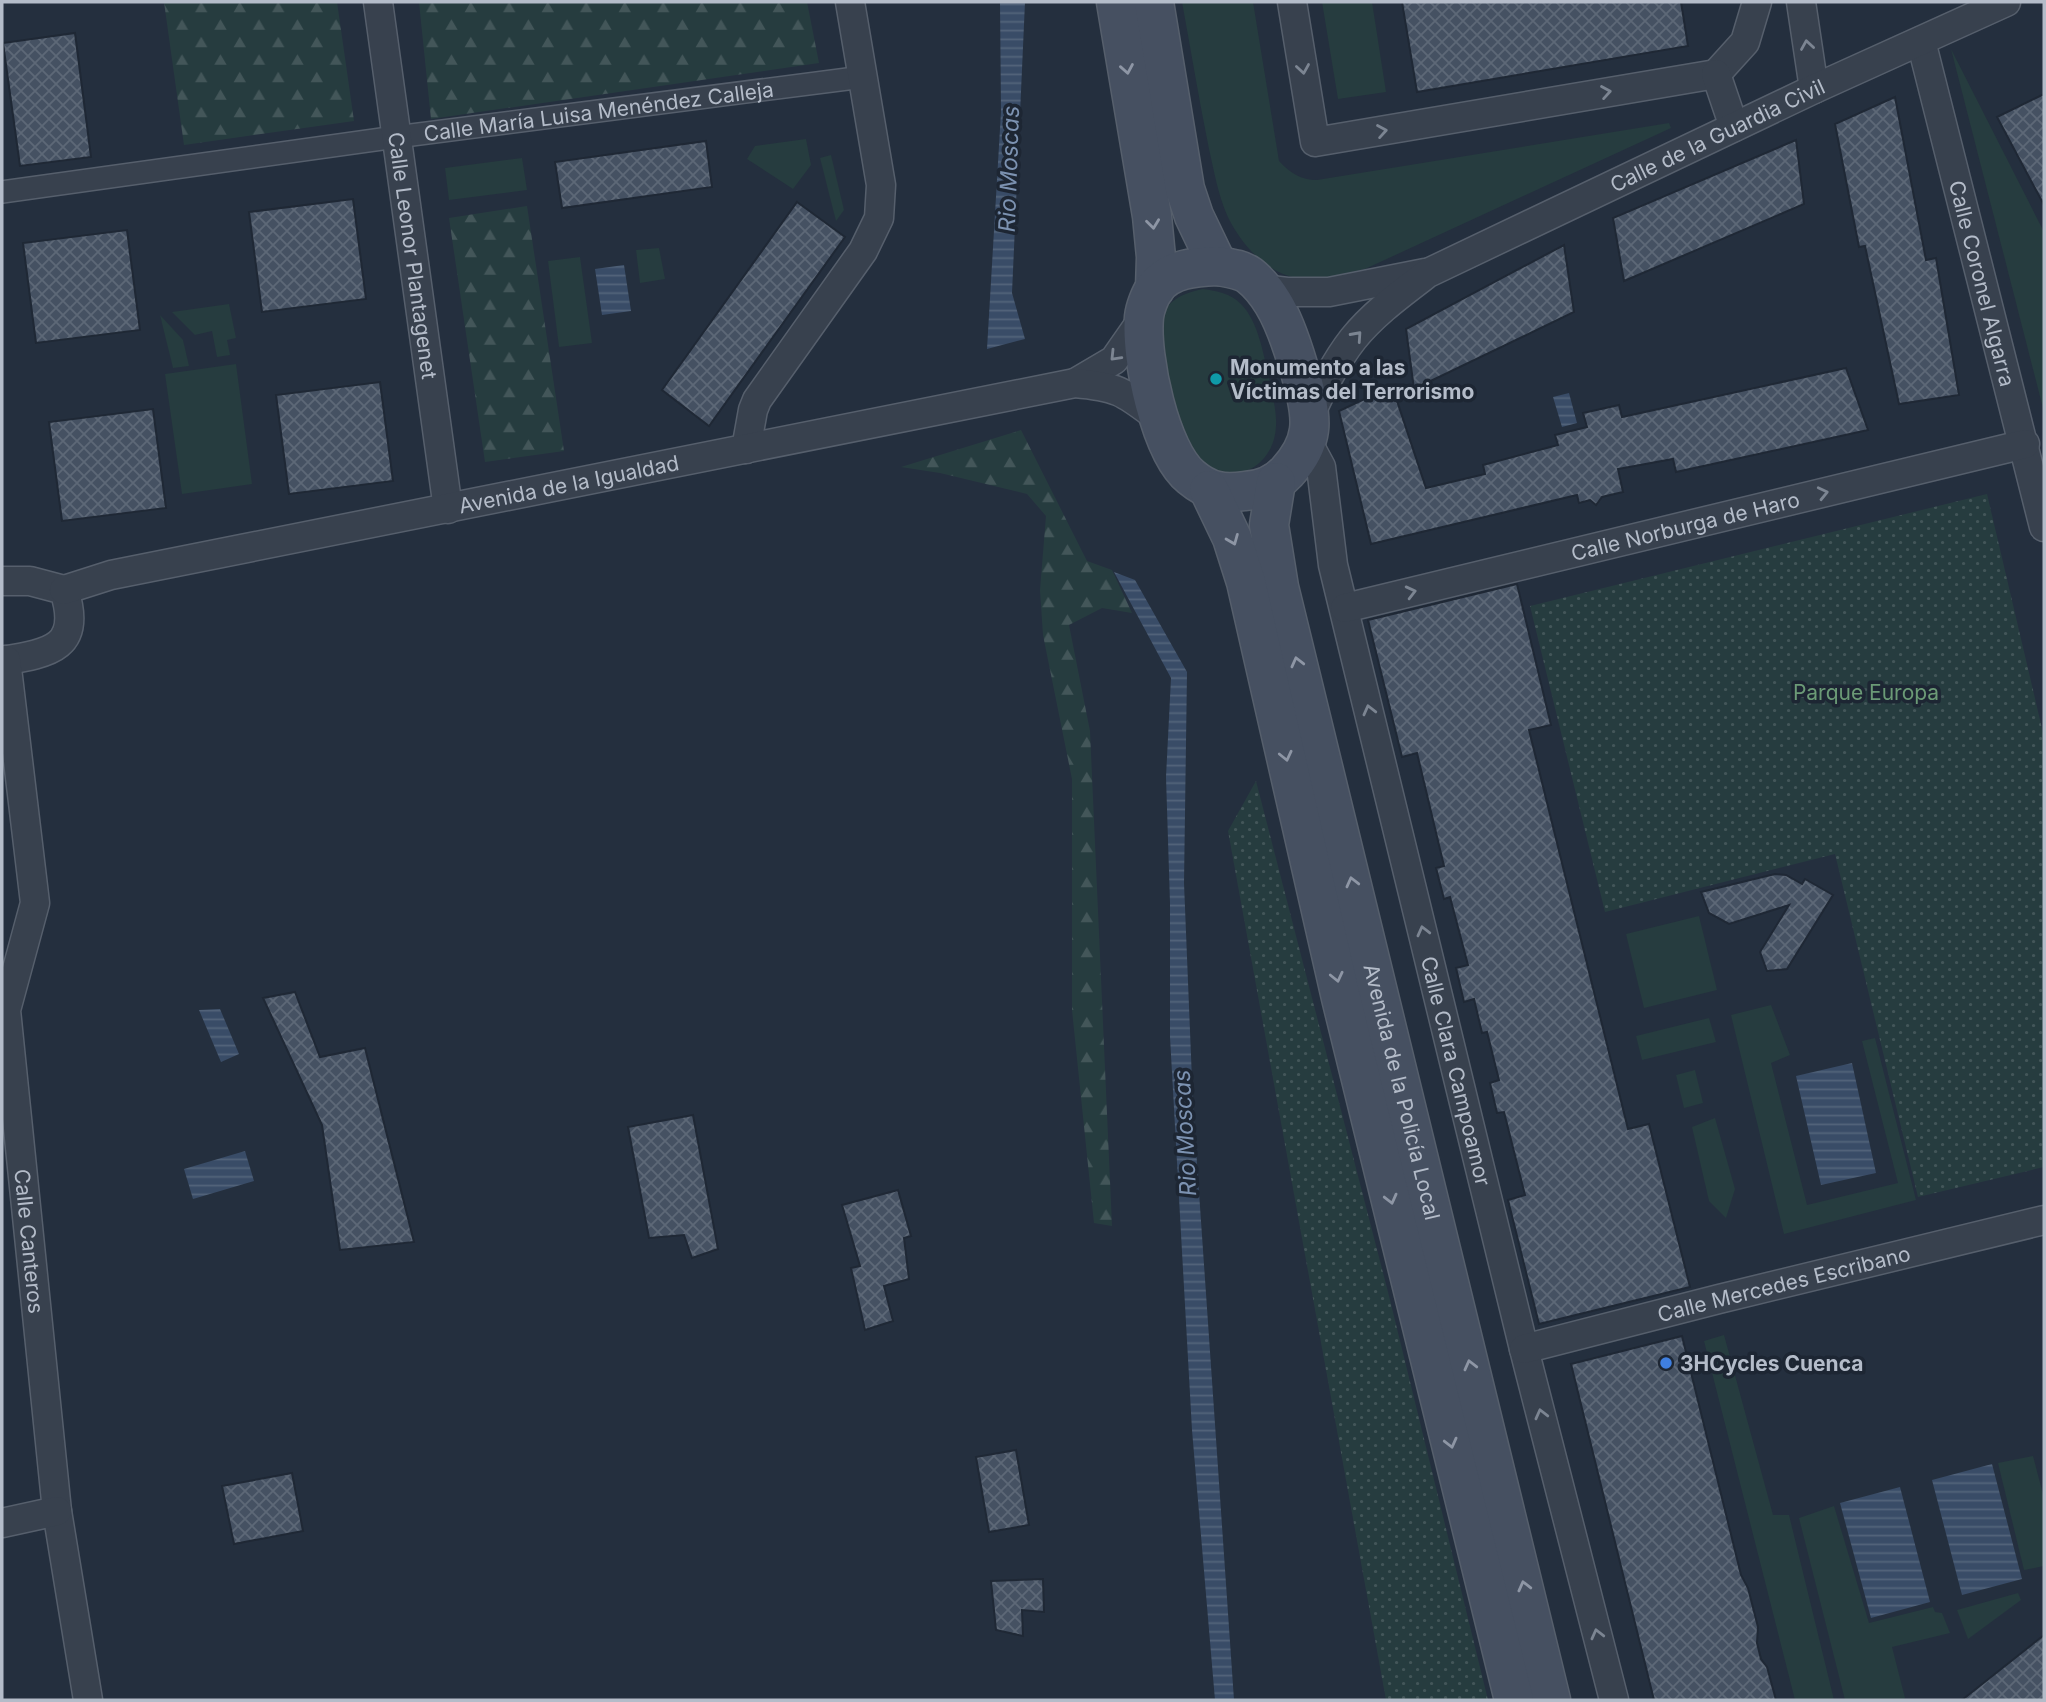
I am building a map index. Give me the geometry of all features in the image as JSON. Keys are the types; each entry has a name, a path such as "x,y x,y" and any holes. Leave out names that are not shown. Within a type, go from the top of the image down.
{"main road":[{"path":"1116,2 1152,216 1156,257 1149,303 1147,371 1161,420 1178,461 1189,476 1209,490 1235,493 1253,491 1276,482 1290,470 1309,428 1290,342 1274,304 1249,275 1219,265 1177,272 1164,279 1149,303"},
{"path":"1154,2 1185,189 1194,216 1219,265"},
{"name":"Avenida de la Policía Local","path":"1276,482 1269,525 1279,587 1551,1700"},
{"name":"Avenida de la Policía Local","path":"1209,490 1232,538 1246,582 1341,998 1514,1700"}],"street":[{"name":"Calle Leonor Plantagenet","path":"379,2 448,509"},
{"path":"746,449 757,400 863,251 879,218 881,186 850,2"},
{"path":"1292,2 1315,142 1716,74 1745,42 1757,2"},
{"path":"1801,2 1814,89"},
{"name":"Calle de la Guardia Civil","path":"1309,428 1328,376 1353,338 1428,273 1814,89 2006,2"},
{"name":"Calle Coronel Algarra","path":"1922,41 2044,527"},
{"path":"1716,74 1734,127"},
{"name":"Calle María Luisa Menéndez Calleja","path":"2,192 396,137 863,77"},
{"name":"Calle de la Guardia Civil","path":"1263,289 1329,292 1428,273"},
{"name":"Avenida de la Igualdad","path":"1075,383 1114,360 1149,303"},
{"name":"Avenida de la Igualdad","path":"64,590 111,575 1075,383 1112,387 1125,393 1161,420"},
{"name":"Calle Clara Campoamor","path":"1309,428 1321,467 1333,565 1524,1349 1614,1700"},
{"name":"Calle Norburga de Haro","path":"1345,608 2025,444"},
{"path":"2,581 30,581 64,590 71,611 70,631 54,649 4,661"},
{"name":"Calle Canteros","path":"4,661 35,903 6,1010 57,1511 88,1700"},
{"name":"Calle Mercedes Escribano","path":"1524,1349 2044,1220"},
{"path":"2,1523 57,1511"}],"green space":[{"path":"164,2 337,2 354,121 184,145"},
{"path":"419,2 807,2 819,63 431,119"},
{"path":"1182,2 1253,2 1279,161 1306,179 1317,180 1669,123 1671,128 1365,269 1322,278 1296,278 1274,270 1255,255 1239,236 1227,215 1209,149"},
{"path":"1322,2 1372,2 1386,92 1338,99"},
{"path":"1951,49 2044,232 2044,412"},
{"path":"806,139 811,165 793,189 747,159 755,146"},
{"path":"831,155 844,210 836,221 820,158"},
{"path":"522,158 527,190 449,200 445,168"},
{"path":"527,206 564,451 485,462 449,218"},
{"path":"659,248 665,279 640,283 636,250"},
{"path":"580,257 592,343 559,347 548,261"},
{"path":"1203,289 1228,295 1247,311 1260,339 1274,402 1276,426 1272,446 1261,462 1235,474 1225,474 1208,468 1191,458 1184,450 1156,331 1172,302"},
{"path":"229,304 236,338 227,340 230,355 217,357 212,331 195,335 172,312"},
{"path":"160,315 183,340 189,366 173,368"},
{"path":"236,364 252,484 182,494 165,374"},
{"path":"1021,430 1087,561 1112,570 1132,613 1102,608 1069,625 1090,731 1112,1226 1094,1223 1072,1010 1072,779 1043,635 1040,590 1046,516 1027,494 940,473 901,467"},
{"name":"Parque Europa","path":"1987,494 2044,737 2044,1167 1918,1197 1835,854 1605,912 1530,606"},
{"path":"1256,781 1389,1296 1488,1700 1386,1700 1228,831"},
{"path":"1699,916 1717,990 1644,1008 1626,934"},
{"path":"1771,1005 1790,1055 1771,1063 1807,1205 1898,1183 1862,1041 1875,1038 1916,1200 1784,1234 1731,1015"},
{"path":"1709,1018 1716,1042 1642,1060 1636,1036"},
{"path":"1695,1070 1703,1103 1684,1108 1676,1075"},
{"path":"1715,1118 1735,1189 1726,1218 1709,1201 1692,1127"},
{"path":"1724,1335 1773,1515 1789,1515 1834,1700 1795,1700 1704,1341"},
{"path":"2033,1456 2044,1498 2044,1566 2024,1570 1998,1463"},
{"path":"1834,1506 1869,1623 1933,1607 1935,1612 1942,1613 1950,1633 1892,1647 1905,1698 1902,1700 1845,1700 1799,1518"},
{"path":"2018,1593 2021,1600 1968,1639 1957,1610"}],"water":[{"name":"Rio Moscas","path":"1000,2 1025,2 1012,293 1025,339 987,349 1001,112"},
{"path":"624,265 631,311 602,315 595,269"},
{"path":"1569,393 1577,423 1562,427 1553,397"},
{"name":"Rio Moscas","path":"1114,572 1135,580 1187,672 1184,883 1193,1105 1234,1700 1215,1700 1192,1430 1170,1037 1166,777 1171,678"},
{"path":"220,1009 239,1054 221,1062 199,1010"},
{"path":"1852,1063 1876,1173 1821,1185 1796,1076"},
{"path":"245,1151 254,1181 193,1199 184,1169"},
{"path":"1992,1464 2022,1579 1962,1595 1932,1480"},
{"path":"1900,1487 1930,1602 1871,1618 1840,1503"}],"building":[{"path":"1402,2 1681,2 1688,46 1417,92"},
{"path":"75,33 91,157 20,166 3,43"},
{"path":"2044,94 2044,205 1997,117"},
{"path":"1895,97 1926,260 1936,258 1959,395 1899,404 1865,246 1859,247 1835,124"},
{"path":"1796,140 1804,204 1624,281 1613,218"},
{"path":"706,141 712,187 562,208 555,162"},
{"path":"353,199 366,299 262,312 249,212"},
{"path":"797,202 845,237 709,426 662,390"},
{"path":"127,230 140,330 36,343 23,243"},
{"path":"1564,245 1574,312 1414,389 1406,329"},
{"path":"1846,368 1868,430 1676,472 1673,459 1618,469 1623,492 1602,497 1596,505 1590,500 1579,503 1577,495 1371,544 1339,411 1392,386 1426,488 1485,474 1483,465 1558,445 1555,435 1587,427 1583,413 1619,405 1622,417"},
{"path":"380,382 393,481 289,494 276,395"},
{"path":"153,409 166,508 62,521 49,422"},
{"path":"1517,584 1551,725 1529,730 1628,1129 1649,1124 1690,1287 1539,1324 1508,1200 1525,1195 1504,1112 1497,1113 1490,1083 1499,1080 1487,1032 1482,1033 1474,999 1464,1002 1456,968 1468,965 1450,897 1444,899 1436,868 1444,866 1417,753 1402,757 1368,620"},
{"path":"1775,874 1786,875 1802,884 1805,879 1833,895 1787,969 1767,971 1760,952 1789,905 1729,924 1709,913 1701,892"},
{"path":"295,992 320,1057 365,1048 414,1242 340,1250 322,1125 263,998"},
{"path":"693,1115 718,1249 692,1258 684,1235 649,1238 628,1127"},
{"path":"898,1190 911,1236 904,1238 909,1279 884,1286 893,1321 865,1330 851,1268 860,1266 842,1205"},
{"path":"1682,1336 1741,1575 1748,1588 1758,1627 1757,1643 1761,1659 1767,1667 1776,1700 1654,1700 1571,1364"},
{"path":"1016,1450 1029,1525 989,1532 976,1457"},
{"path":"292,1473 303,1531 234,1544 222,1486"},
{"path":"1043,1579 1044,1612 1022,1610 1023,1636 996,1630 991,1581"},
{"path":"2044,1635 2044,1700 1962,1700"}],"place":[{"name":"Monumento a las Víctimas del Terrorismo","path":"1216,379"},
{"name":"3HCycles Cuenca","path":"1666,1363"}]}
